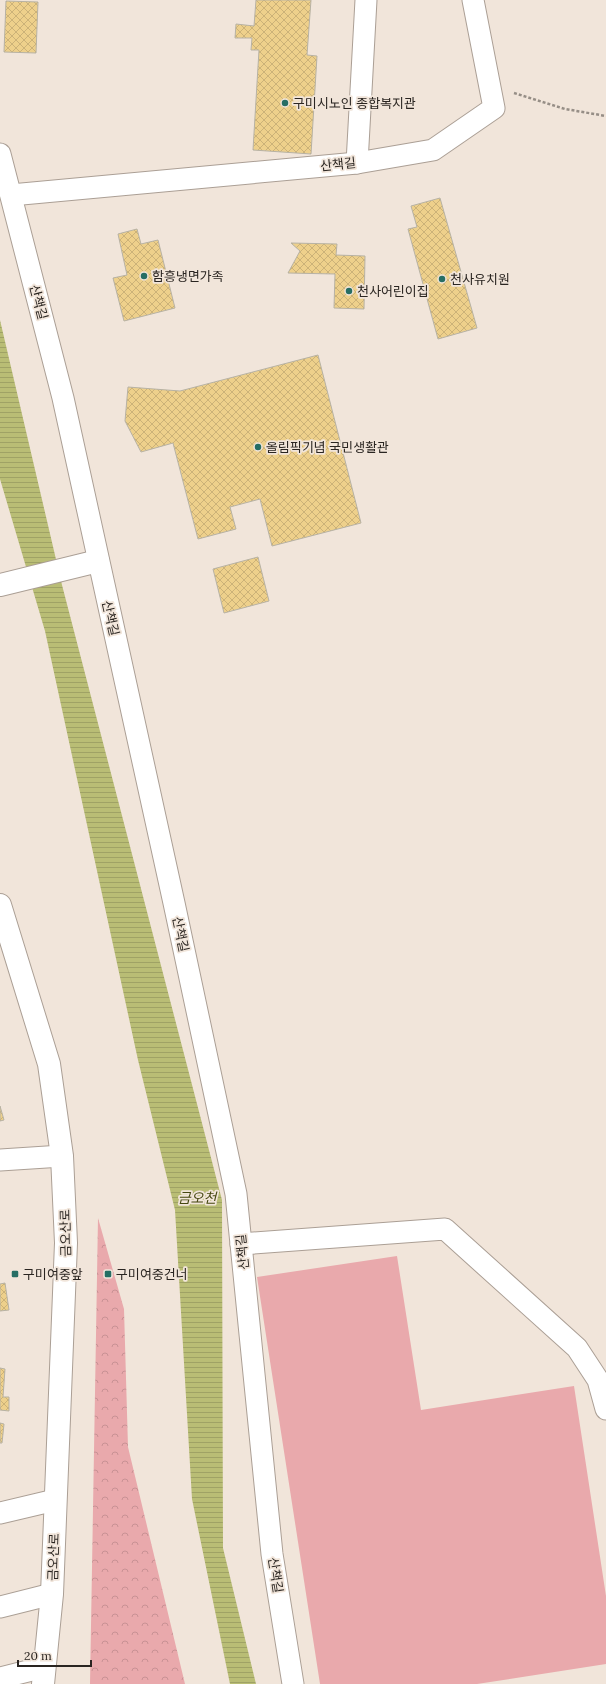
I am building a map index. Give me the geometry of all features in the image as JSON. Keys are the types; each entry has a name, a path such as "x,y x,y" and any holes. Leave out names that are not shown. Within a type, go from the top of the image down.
{"street":[{"path":"357,163 366,0"},
{"name":"산책길","path":"11,195 357,163 434,150 494,108 472,0"},
{"name":"산책길","path":"0,154 64,398 236,1194 272,1554 293,1684"},
{"path":"0,585 98,561"},
{"name":"금오산로","path":"0,905 49,1064 62,1156 66,1243 52,1594 44,1675 0,1678"},
{"path":"0,1160 62,1156"},
{"path":"241,1244 445,1229 577,1348 598,1380 606,1408"},
{"path":"0,1513 55,1500"},
{"name":"금오산로","path":"0,1607 52,1594"}],"path":[{"path":"489,85 565,109 606,116"}],"green space":[{"path":"98,1218 124,1309 128,1447 185,1684 90,1684"},
{"path":"397,1256 421,1410 574,1386 606,1596 606,1664 477,1684 320,1684 257,1277"}],"water":[{"name":"금오천","path":"0,320 62,585 222,1200 223,1548 256,1684 230,1684 192,1499 175,1210 138,1060 45,631 0,479"}],"building":[{"name":"구미시노인 종합복지관","path":"256,0 311,0 307,55 317,56 311,154 253,150 259,50 251,50 252,38 235,38 236,24 254,26"},
{"path":"6,1 38,2 36,53 4,52"},
{"name":"천사유치원","path":"440,198 477,328 438,339 408,229 417,227 411,206"},
{"name":"함흥냉면가족","path":"137,229 141,244 158,240 175,308 124,321 113,278 127,275 118,234"},
{"name":"천사어린이집","path":"291,243 337,244 336,255 365,256 364,309 334,308 335,274 288,273 300,251"},
{"name":"올림픽기념 국민생활관","path":"318,355 361,523 272,546 260,499 230,507 236,529 198,539 173,443 141,452 125,421 128,387 180,391"},
{"path":"258,557 269,601 224,613 213,569"},
{"path":"0,1106 4,1120 0,1121"},
{"path":"5,1283 9,1310 0,1311 0,1284"},
{"path":"0,1368 5,1369 3,1397 9,1397 9,1411 0,1410"},
{"path":"0,1423 4,1424 2,1443 0,1443"}],"place":[{"name":"구미시노인 종합복지관","path":"285,103"},
{"name":"함흥냉면가족","path":"144,276"},
{"name":"천사유치원","path":"442,279"},
{"name":"천사어린이집","path":"349,291"},
{"name":"올림픽기념 국민생활관","path":"258,447"},
{"name":"구미여중앞","path":"15,1274"},
{"name":"구미여중건너","path":"108,1274"}]}
